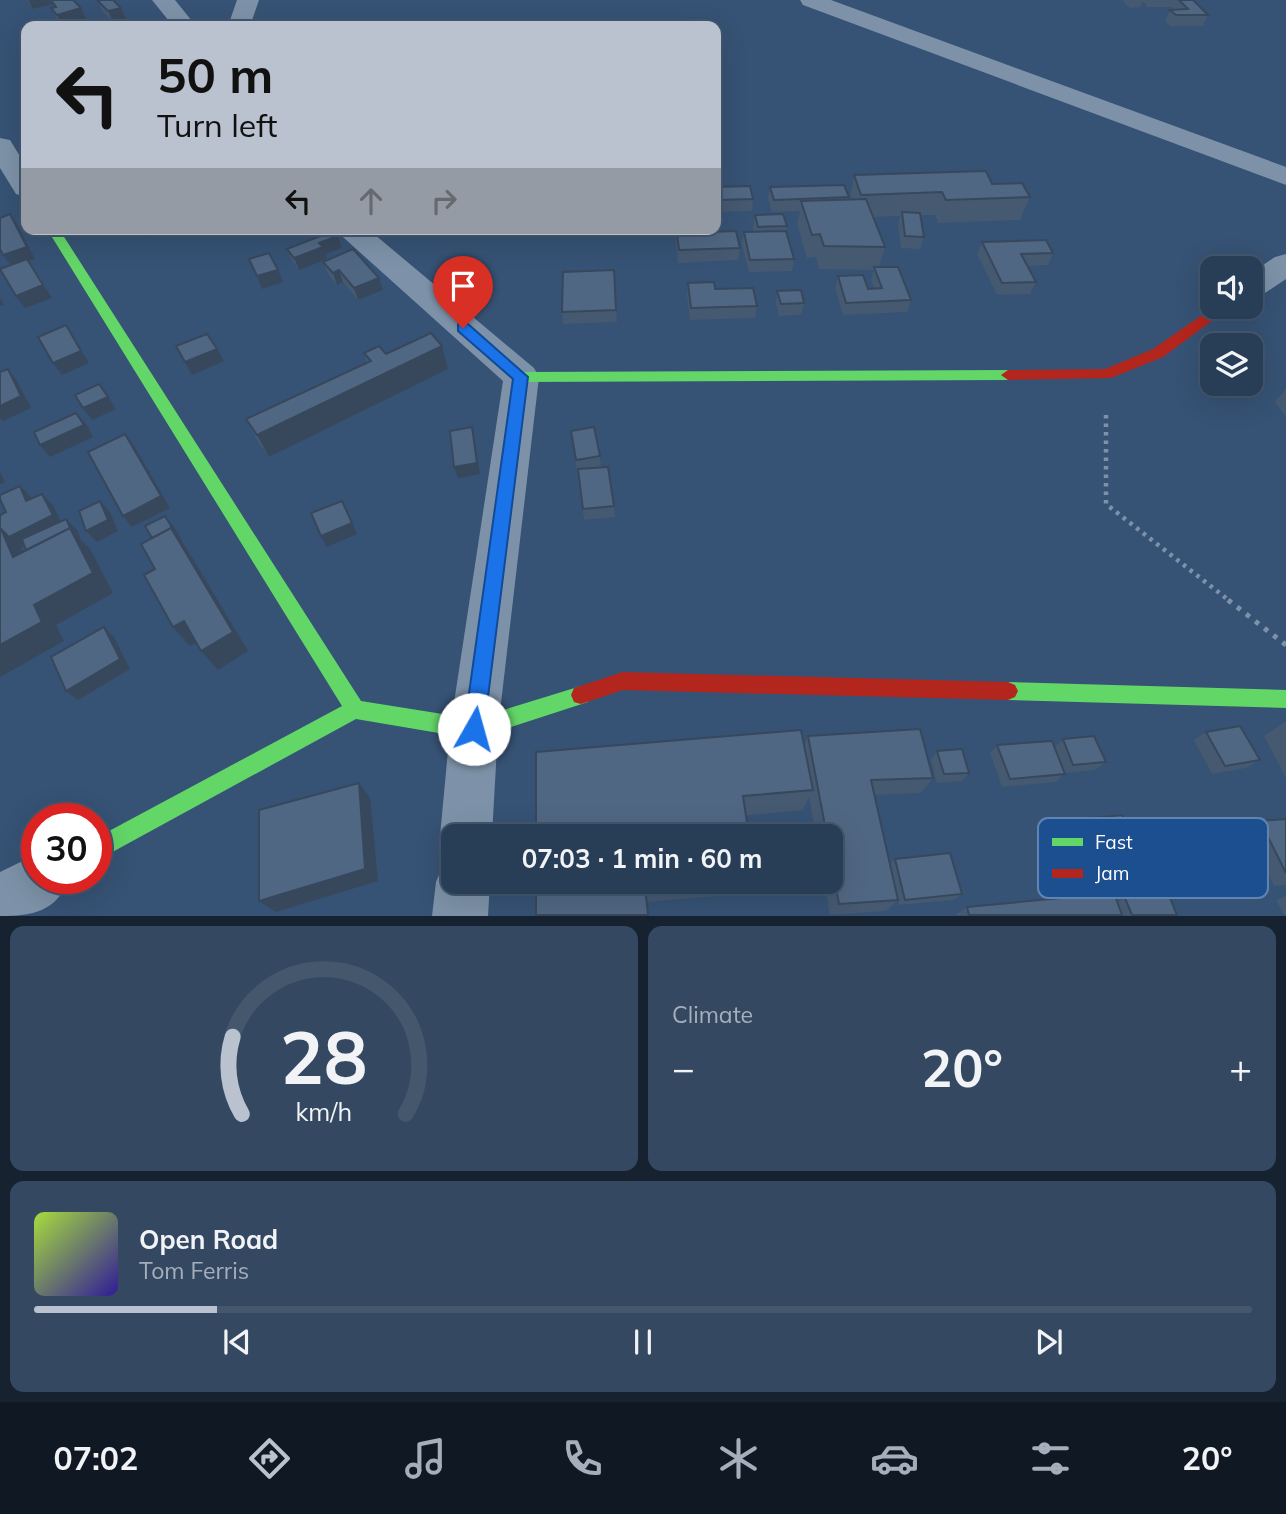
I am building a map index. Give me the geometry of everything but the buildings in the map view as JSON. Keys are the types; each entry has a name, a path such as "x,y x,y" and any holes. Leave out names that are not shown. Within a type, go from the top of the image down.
{"street":[{"path":"163,0 180,21"},
{"path":"241,21 248,0"},
{"path":"811,0 1286,177"},
{"path":"0,146 21,180"},
{"path":"56,235 355,709"},
{"path":"356,235 520,377 1106,374 1158,353 1206,319"},
{"path":"1263,280 1286,264"},
{"path":"467,824 474,729 520,377"},
{"path":"112,841 355,709 474,729 623,681 1286,699"},
{"path":"0,902 21,890"},
{"path":"460,915 462,894"}],"path":[{"path":"1106,374 1105,504 1286,645"}],"traffic: fast":[{"path":"57,235 355,709"},
{"path":"521,377 1008,375"},
{"path":"1008,691 1286,699"},
{"path":"112,841 355,709 474,729 581,695"}],"traffic: jam":[{"path":"1008,375 1106,374 1158,353 1206,319"},
{"path":"581,695 623,681 1008,691"}],"route":[{"path":"463,328 520,377 474,729"}]}
